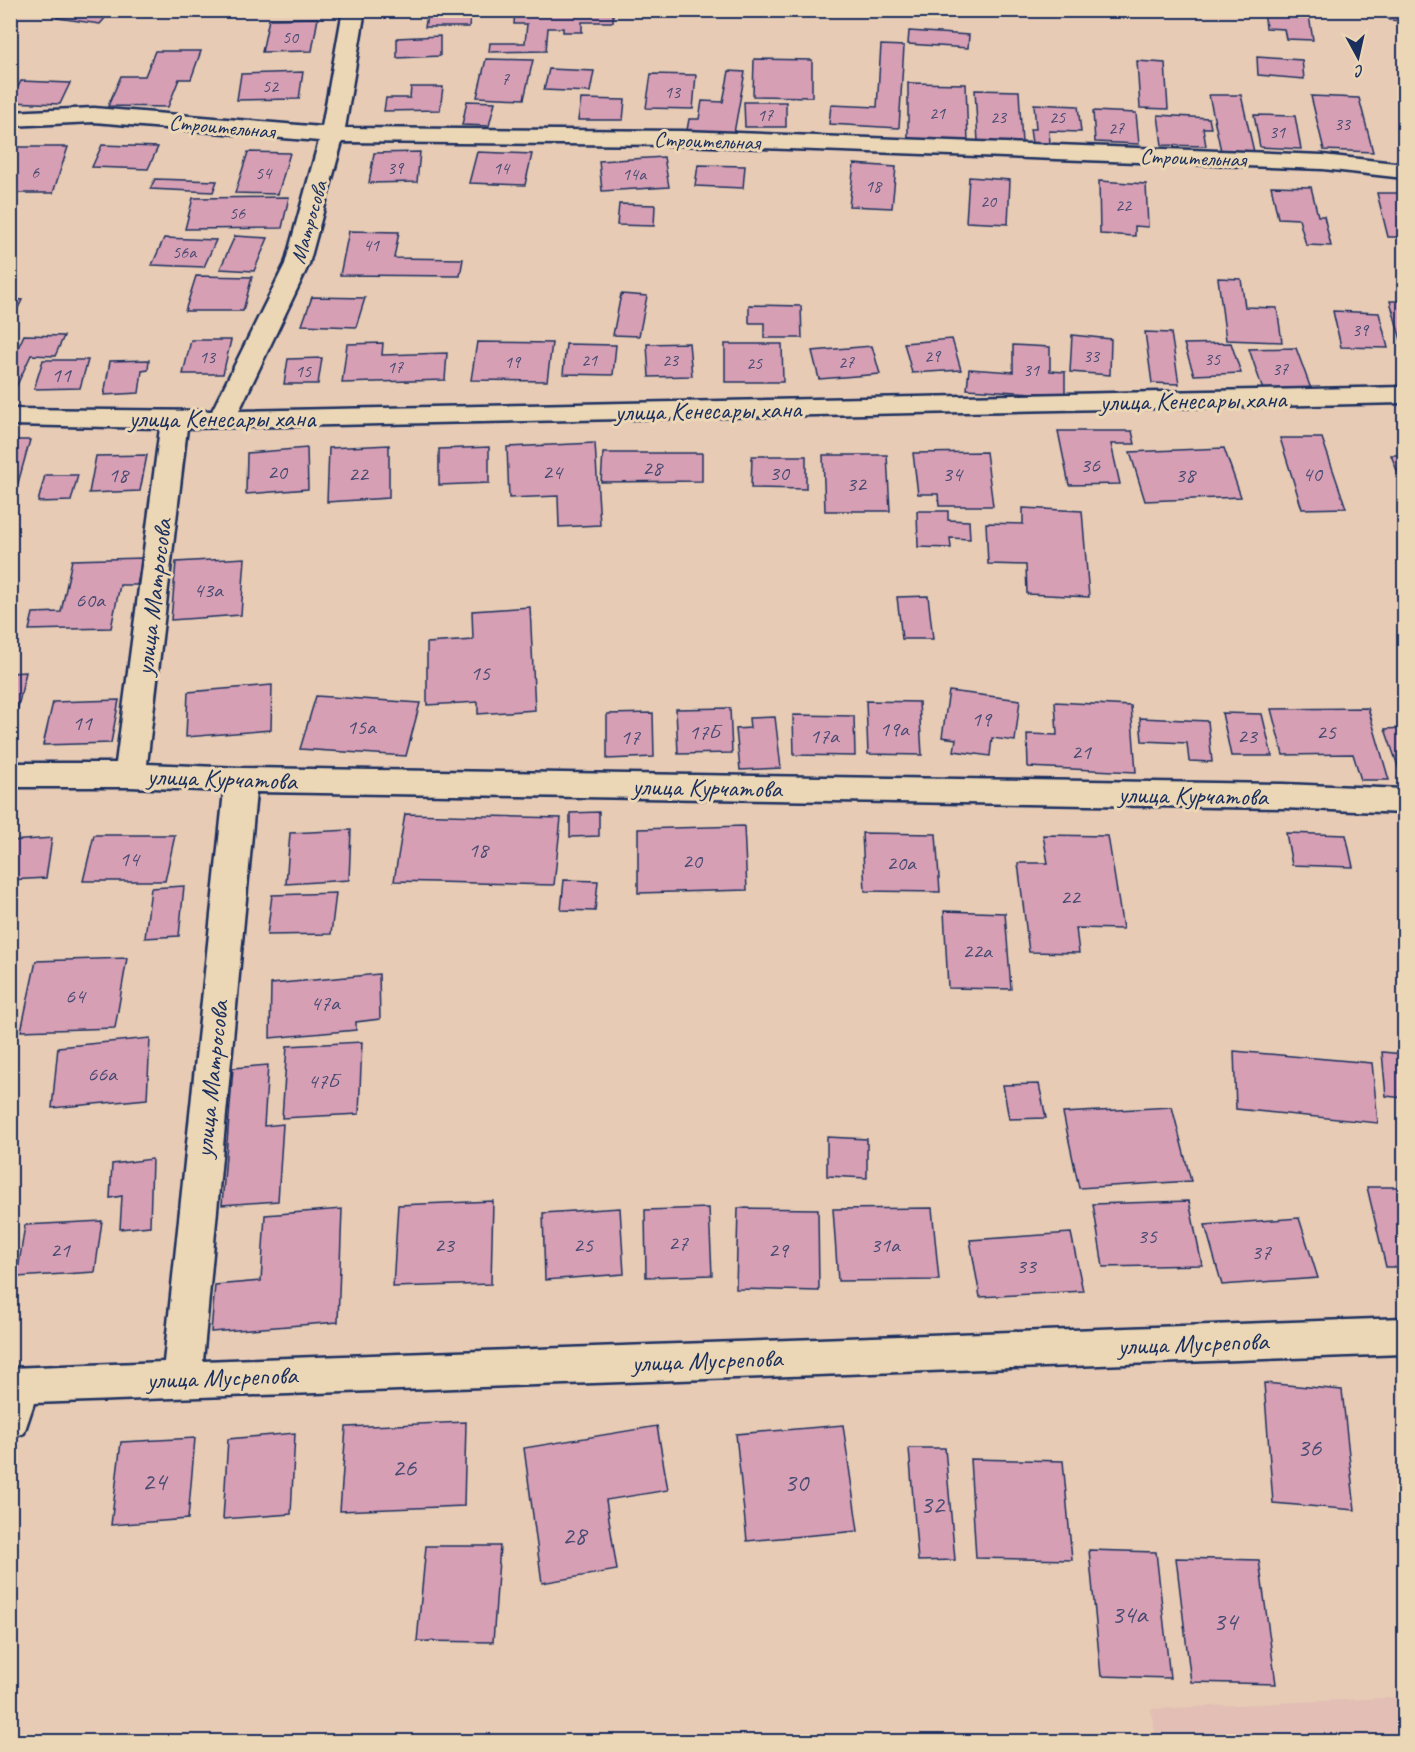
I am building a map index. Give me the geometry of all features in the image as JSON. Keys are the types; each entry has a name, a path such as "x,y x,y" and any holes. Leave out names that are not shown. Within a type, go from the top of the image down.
{"street":[{"name":"Матросова","path":"221,420 297,264 332,135 354,10"},
{"name":"Строительная","path":"10,119 94,115 332,135 682,138 1323,162 1404,171"},
{"name":"улица Кенесары хана","path":"10,417 221,420 1404,395"},
{"name":"улица Матросова","path":"130,775 175,419"},
{"name":"улица Курчатова","path":"10,775 130,775 241,780 1283,796 1404,801"},
{"name":"улица Матросова","path":"182,1378 241,780"},
{"name":"улица Мусрепова","path":"13,1398 182,1378 1404,1336"}],"shaded area":[{"path":"1404,1697 1404,1742 1157,1741 1151,1709"}],"building":[{"path":"64,10 112,10 100,24 57,18"},
{"path":"428,10 471,10 469,27 425,27"},
{"path":"515,10 613,10 613,22 582,22 582,32 563,32 563,28 548,28 546,51 489,52 490,43 525,43 527,24 514,24"},
{"path":"1264,10 1308,10 1313,40 1286,39 1284,29 1266,28"},
{"path":"1386,10 1404,10 1404,21 1389,20"},
{"path":"318,18 312,51 262,52 269,19"},
{"path":"909,31 969,35 968,48 908,44"},
{"path":"440,36 440,56 397,58 397,38"},
{"path":"881,45 904,46 899,128 829,124 831,105 877,107"},
{"path":"155,51 201,51 191,79 179,79 168,107 108,106 121,76 145,76"},
{"path":"1257,57 1302,60 1304,79 1258,75"},
{"path":"486,59 533,60 524,99 477,97"},
{"path":"754,59 812,60 812,97 753,96"},
{"path":"1137,61 1165,63 1168,109 1140,108"},
{"path":"549,69 594,71 590,92 544,90"},
{"path":"729,71 745,72 734,133 687,130 689,119 699,119 702,101 723,102"},
{"path":"303,72 299,99 237,100 241,74"},
{"path":"651,74 696,75 693,109 646,108"},
{"path":"21,81 70,83 60,104 10,102"},
{"path":"908,83 966,84 968,143 908,141"},
{"path":"411,87 443,87 440,110 384,111 386,98 410,98"},
{"path":"975,90 1019,91 1022,144 978,142"},
{"path":"1209,95 1241,95 1254,152 1221,151"},
{"path":"1311,96 1359,98 1373,152 1324,150"},
{"path":"581,99 625,100 623,120 578,120"},
{"path":"467,101 495,102 489,126 462,125"},
{"path":"744,102 786,102 786,127 745,127"},
{"path":"1034,104 1078,106 1081,132 1049,131 1050,143 1032,143 1030,129 1036,129"},
{"path":"1093,111 1136,113 1139,144 1095,142"},
{"path":"1158,115 1209,118 1211,128 1203,128 1206,146 1162,145"},
{"path":"1254,115 1295,116 1301,149 1260,147"},
{"path":"102,145 158,147 148,169 92,167"},
{"path":"12,147 68,147 53,193 10,193"},
{"path":"248,152 290,153 278,194 235,193"},
{"path":"420,152 417,182 369,183 374,153"},
{"path":"477,152 532,154 525,185 469,183"},
{"path":"664,157 669,187 602,191 599,161"},
{"path":"854,164 896,167 892,208 849,206"},
{"path":"698,165 745,166 743,188 695,186"},
{"path":"969,177 1010,180 1008,224 966,222"},
{"path":"155,179 217,181 213,192 150,189"},
{"path":"1099,181 1146,184 1148,227 1135,226 1135,236 1100,234"},
{"path":"1271,186 1311,187 1318,216 1324,216 1331,246 1306,245 1299,219 1278,218"},
{"path":"1377,193 1404,193 1404,237 1388,237"},
{"path":"289,197 282,228 185,229 193,198"},
{"path":"619,204 655,205 654,226 617,225"},
{"path":"349,231 399,232 394,258 463,259 460,276 340,275"},
{"path":"235,236 268,238 254,271 220,269"},
{"path":"164,238 216,240 204,267 152,265"},
{"path":"196,276 252,277 243,311 185,311"},
{"path":"1218,278 1241,279 1245,307 1277,308 1282,342 1226,340"},
{"path":"621,294 647,296 639,336 613,335"},
{"path":"312,297 365,298 356,327 302,325"},
{"path":"10,299 22,300 10,324"},
{"path":"1390,301 1404,301 1404,340 1401,340"},
{"path":"749,305 801,306 802,338 764,338 764,323 749,323"},
{"path":"1333,311 1379,313 1388,348 1341,347"},
{"path":"1145,332 1171,333 1179,384 1152,383"},
{"path":"24,335 64,336 55,356 31,355 10,400 10,352 16,352"},
{"path":"1072,335 1111,339 1110,375 1070,372"},
{"path":"952,339 961,370 912,373 904,343"},
{"path":"191,340 231,340 223,374 183,374"},
{"path":"477,342 552,343 547,381 471,380"},
{"path":"383,343 382,355 447,353 445,380 342,383 347,344"},
{"path":"689,343 692,376 649,377 647,344"},
{"path":"1231,343 1241,373 1194,375 1184,344"},
{"path":"566,344 616,345 613,375 563,374"},
{"path":"725,344 782,344 783,382 725,382"},
{"path":"1013,345 1050,347 1050,371 1065,372 1065,395 967,389 969,369 1013,372"},
{"path":"872,346 880,374 819,379 812,351"},
{"path":"1296,348 1311,389 1263,390 1249,349"},
{"path":"322,358 318,384 284,384 288,359"},
{"path":"43,360 88,360 80,388 34,389"},
{"path":"149,360 148,370 142,371 139,393 104,395 110,361"},
{"path":"1058,431 1132,431 1135,444 1111,444 1120,484 1069,485"},
{"path":"1280,438 1322,438 1346,508 1302,509"},
{"path":"10,440 30,440 18,483 10,483"},
{"path":"595,443 600,525 559,527 558,496 509,498 507,447"},
{"path":"389,445 389,498 327,502 329,448"},
{"path":"489,447 489,483 439,485 439,449"},
{"path":"307,448 308,489 246,494 247,453"},
{"path":"1224,448 1241,497 1145,501 1130,452"},
{"path":"986,452 993,506 939,506 938,494 918,494 913,453"},
{"path":"603,453 702,453 702,481 601,482"},
{"path":"147,455 140,491 89,493 96,456"},
{"path":"823,455 887,455 890,511 825,511"},
{"path":"1391,455 1404,455 1404,481 1401,481"},
{"path":"752,456 806,456 806,489 751,488"},
{"path":"45,475 78,475 71,501 38,502"},
{"path":"1023,508 1082,511 1089,597 1027,594 1026,565 988,564 986,523 1023,524"},
{"path":"917,511 948,511 948,520 969,521 970,539 950,538 951,548 918,547"},
{"path":"143,558 137,585 120,585 111,628 29,630 33,613 61,612 72,560"},
{"path":"245,558 241,615 171,620 176,562"},
{"path":"928,596 933,639 902,639 897,597"},
{"path":"530,607 535,710 478,714 478,702 427,705 427,643 473,640 472,611"},
{"path":"26,672 16,716 10,716 10,673"},
{"path":"272,685 271,730 186,737 188,692"},
{"path":"949,691 1020,700 1015,741 992,738 990,756 954,751 956,739 942,737"},
{"path":"316,696 420,703 406,756 300,749"},
{"path":"119,700 111,743 43,745 53,702"},
{"path":"866,701 919,702 922,755 868,754"},
{"path":"1055,702 1131,706 1136,772 1028,767 1027,734 1057,735"},
{"path":"730,708 732,753 678,754 676,709"},
{"path":"1368,708 1389,780 1361,780 1353,754 1283,755 1271,709"},
{"path":"653,713 654,757 607,759 607,714"},
{"path":"1222,713 1262,714 1272,756 1231,756"},
{"path":"793,715 854,716 855,756 794,755"},
{"path":"775,717 781,768 740,770 736,729 750,728 749,718"},
{"path":"1140,718 1208,721 1212,762 1189,761 1187,743 1142,741"},
{"path":"1404,728 1404,769 1399,769 1385,729"},
{"path":"599,812 599,836 570,837 570,813"},
{"path":"405,814 561,818 554,885 394,881"},
{"path":"744,826 747,890 638,893 638,829"},
{"path":"351,830 349,880 286,884 290,833"},
{"path":"862,833 936,834 940,892 865,891"},
{"path":"1286,833 1346,835 1353,867 1292,865"},
{"path":"94,835 175,835 165,881 83,881"},
{"path":"1043,835 1108,836 1123,929 1076,928 1079,953 1029,952 1018,863 1048,863"},
{"path":"52,838 46,878 10,880 10,841"},
{"path":"564,880 598,881 595,911 561,910"},
{"path":"184,886 179,936 145,938 151,888"},
{"path":"336,893 331,934 267,935 272,895"},
{"path":"944,911 1005,913 1011,989 948,988"},
{"path":"127,958 115,1028 21,1031 36,961"},
{"path":"379,974 380,1019 356,1022 356,1030 270,1038 271,984"},
{"path":"150,1038 147,1099 52,1108 58,1047"},
{"path":"362,1042 359,1114 282,1118 287,1046"},
{"path":"1234,1051 1372,1063 1378,1123 1236,1109"},
{"path":"1382,1052 1404,1054 1404,1098 1386,1096"},
{"path":"268,1065 264,1126 283,1124 278,1201 222,1205 233,1068"},
{"path":"1039,1084 1046,1118 1009,1119 1003,1085"},
{"path":"1172,1107 1191,1181 1079,1188 1063,1113"},
{"path":"827,1137 867,1139 867,1178 827,1176"},
{"path":"152,1159 150,1226 120,1229 122,1196 110,1198 112,1164"},
{"path":"1367,1187 1404,1187 1404,1267 1386,1267"},
{"path":"493,1201 491,1284 393,1287 398,1205"},
{"path":"1189,1201 1202,1265 1103,1267 1093,1204"},
{"path":"620,1208 624,1274 545,1280 543,1213"},
{"path":"709,1208 712,1275 646,1277 645,1210"},
{"path":"738,1208 818,1209 819,1291 736,1289"},
{"path":"932,1208 939,1280 838,1281 833,1209"},
{"path":"342,1209 338,1322 211,1332 215,1285 261,1281 265,1215"},
{"path":"1299,1218 1318,1278 1222,1285 1205,1225"},
{"path":"102,1221 95,1272 17,1277 25,1225"},
{"path":"1071,1233 1083,1291 980,1297 970,1240"},
{"path":"1264,1383 1342,1390 1355,1510 1273,1503"},
{"path":"466,1422 464,1506 340,1511 346,1427"},
{"path":"843,1425 858,1531 747,1541 736,1434"},
{"path":"657,1426 668,1490 606,1500 617,1570 542,1583 524,1448"},
{"path":"295,1433 291,1514 223,1519 228,1439"},
{"path":"195,1438 188,1519 111,1525 121,1442"},
{"path":"909,1448 945,1448 955,1560 918,1561"},
{"path":"970,1459 1063,1461 1072,1560 976,1558"},
{"path":"426,1546 500,1546 493,1642 417,1641"},
{"path":"1089,1550 1156,1552 1170,1678 1101,1676"},
{"path":"1176,1558 1259,1560 1276,1684 1191,1682"}]}
